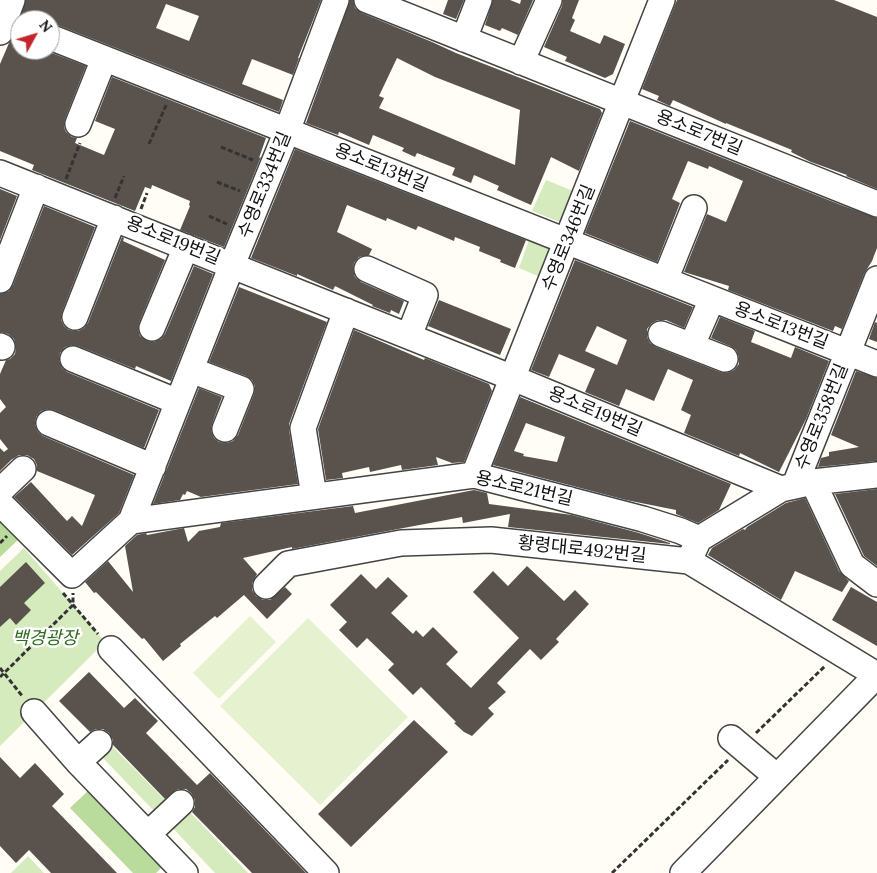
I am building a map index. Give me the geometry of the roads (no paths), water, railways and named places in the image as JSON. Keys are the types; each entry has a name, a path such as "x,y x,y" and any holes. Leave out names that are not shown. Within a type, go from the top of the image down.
{"street":[{"name":"수영로334번길","path":"0,503 72,575 131,521 287,131 336,0"},
{"name":"용소로7번길","path":"367,0 412,8 464,39 877,204"},
{"path":"464,39 479,0"},
{"path":"521,62 548,0"},
{"name":"수영로346번길","path":"474,475 662,0"},
{"name":"용소로13번길","path":"60,41 877,364"},
{"path":"81,129 104,59"},
{"name":"용소로19번길","path":"0,173 513,378 797,485"},
{"path":"0,280 36,187"},
{"path":"665,280 694,208"},
{"path":"75,317 114,218"},
{"path":"152,328 186,246"},
{"path":"367,269 425,295 409,336"},
{"name":"수영로358번길","path":"699,538 797,485 877,279"},
{"name":"용소로13번길","path":"692,345 712,299"},
{"path":"314,496 303,428 346,311"},
{"path":"661,334 725,359"},
{"path":"73,359 178,402"},
{"path":"190,370 240,389 225,429"},
{"path":"49,423 153,467"},
{"path":"0,491 23,469"},
{"name":"용소로21번길","path":"131,521 474,475 644,519 699,538"},
{"path":"877,475 797,485 852,566 877,584"},
{"path":"689,562 699,538"},
{"name":"황령대로492번길","path":"266,586 288,564 401,543 492,540 689,562 877,675"},
{"path":"111,649 326,873"},
{"path":"683,873 877,675"},
{"path":"34,712 78,762 185,873"},
{"path":"731,738 777,777"},
{"path":"78,762 99,743"},
{"path":"148,834 181,803"}],"park label":[{"name":"백경광장","path":"45,639"}]}
